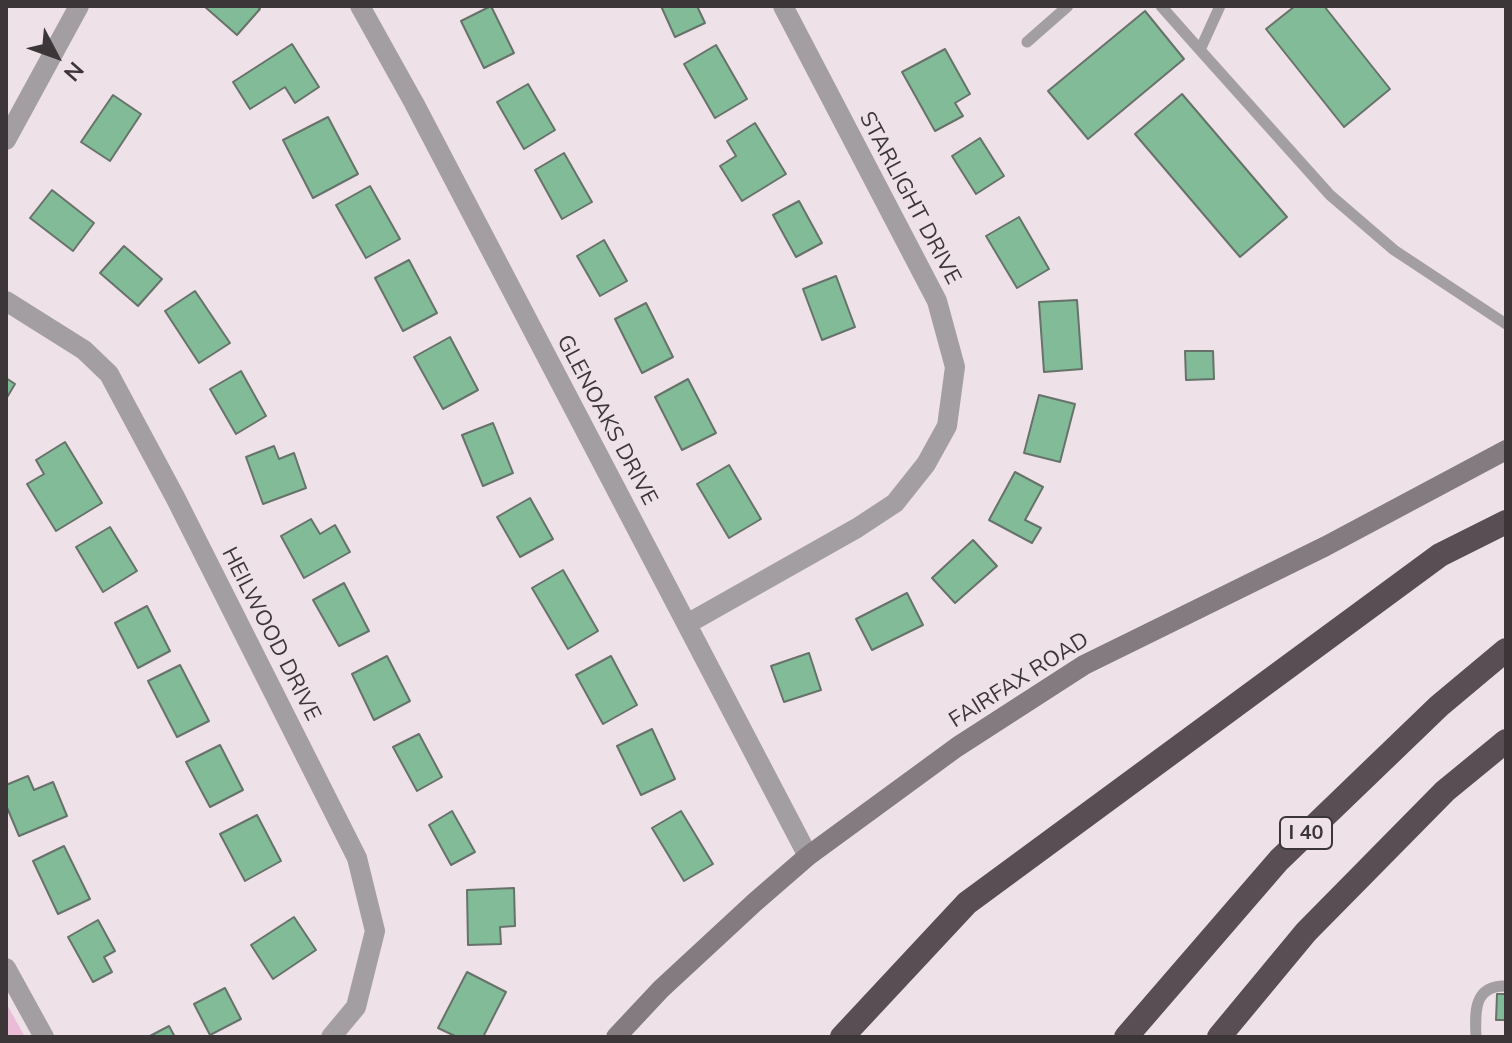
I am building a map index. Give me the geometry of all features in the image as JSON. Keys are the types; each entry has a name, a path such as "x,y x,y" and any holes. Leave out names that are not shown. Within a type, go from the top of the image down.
{"highway":[{"path":"842,1037 967,903 1440,555 1506,522"},
{"name":"I 40","path":"1126,1037 1279,860 1439,706 1506,650"},
{"path":"1219,1037 1306,932 1445,791 1506,741"},
{"path":"1237,1037 1306,932"}],"street":[{"path":"6,140 79,6"},
{"name":"GLENOAKS DRIVE","path":"360,6 414,103 808,856"},
{"name":"STARLIGHT DRIVE","path":"687,624 857,528 895,503 926,464 947,426 955,367 937,301 783,6"},
{"name":"HEILWOOD DRIVE","path":"6,301 84,350 109,374 175,497 357,858 375,931 356,1007 331,1037"},
{"name":"FAIRFAX ROAD","path":"616,1037 661,989 808,856 957,747 1084,665 1326,546 1506,450"},
{"path":"6,968 44,1037"}],"lane":[{"path":"1027,42 1068,6"},
{"path":"1161,6 1330,195 1394,250 1506,324"},
{"path":"1200,50 1220,6"},
{"path":"1476,1037 1475,1008 1483,993 1497,986 1506,986"}],"shaded area":[{"path":"6,1003 25,1037 6,1037"}],"building":[{"path":"204,6 257,6 260,9 237,35"},
{"path":"491,6 514,53 484,68 461,21"},
{"path":"661,6 697,6 705,23 675,37"},
{"path":"1295,6 1324,6 1390,89 1344,127 1266,29"},
{"path":"1145,11 1184,59 1088,139 1048,91"},
{"path":"292,44 319,87 295,103 285,87 250,109 233,82"},
{"path":"716,45 747,99 715,118 684,64"},
{"path":"945,49 970,94 955,103 963,116 935,131 902,72"},
{"path":"528,84 555,130 524,149 497,102"},
{"path":"1182,94 1287,217 1240,257 1135,134"},
{"path":"113,95 141,114 110,161 81,142"},
{"path":"328,117 358,174 313,198 283,140"},
{"path":"755,123 786,174 742,201 720,166 736,156 727,141"},
{"path":"980,138 1004,176 976,194 952,156"},
{"path":"564,153 592,202 562,219 535,170"},
{"path":"370,186 400,239 366,258 336,205"},
{"path":"52,190 94,223 73,251 30,218"},
{"path":"799,201 822,243 796,257 773,215"},
{"path":"1019,217 1049,269 1017,288 986,236"},
{"path":"604,240 627,281 600,296 577,256"},
{"path":"124,246 162,279 138,306 100,273"},
{"path":"409,260 437,313 403,331 375,278"},
{"path":"836,276 855,327 822,340 803,289"},
{"path":"195,291 230,343 199,363 165,311"},
{"path":"1077,300 1082,369 1044,372 1039,302"},
{"path":"646,303 673,357 642,373 615,319"},
{"path":"450,337 478,390 443,409 414,357"},
{"path":"1185,351 1213,351 1214,379 1186,380"},
{"path":"241,371 266,416 236,434 210,389"},
{"path":"6,378 15,384 6,399"},
{"path":"688,379 716,433 682,450 655,397"},
{"path":"1039,395 1075,404 1060,462 1024,453"},
{"path":"493,423 513,473 483,486 462,435"},
{"path":"65,442 102,503 56,531 27,484 44,474 36,460"},
{"path":"274,446 279,459 294,453 306,488 263,504 246,457"},
{"path":"729,465 761,519 729,538 697,484"},
{"path":"1015,472 1043,487 1025,520 1041,528 1032,543 989,520"},
{"path":"530,498 553,539 520,557 497,517"},
{"path":"311,519 320,534 335,525 350,552 304,578 281,536"},
{"path":"110,527 137,571 103,592 76,547"},
{"path":"973,540 997,566 955,603 932,578"},
{"path":"563,570 598,631 568,649 532,588"},
{"path":"344,583 369,631 339,646 313,600"},
{"path":"907,593 923,625 872,650 856,619"},
{"path":"147,606 170,651 138,668 115,623"},
{"path":"809,653 821,690 784,702 771,666"},
{"path":"387,656 410,701 374,720 352,674"},
{"path":"611,656 637,705 603,724 576,675"},
{"path":"180,665 209,721 177,737 148,681"},
{"path":"652,729 675,779 641,795 617,746"},
{"path":"419,734 442,777 417,791 393,747"},
{"path":"220,745 243,790 210,807 186,762"},
{"path":"28,776 34,790 53,782 67,816 19,836 6,805 6,785"},
{"path":"452,811 475,852 451,865 429,825"},
{"path":"681,811 713,864 684,881 652,828"},
{"path":"257,815 281,861 245,881 220,834"},
{"path":"64,846 90,899 58,914 33,861"},
{"path":"514,888 515,926 500,927 501,944 468,945 467,890"},
{"path":"294,917 316,950 273,979 251,945"},
{"path":"98,920 115,951 104,957 112,972 93,982 68,937"},
{"path":"467,972 506,992 483,1037 457,1037 438,1028"},
{"path":"225,988 241,1019 210,1035 194,1004"},
{"path":"1497,994 1506,994 1506,1020 1496,1020"},
{"path":"169,1026 175,1037 148,1037"}]}
